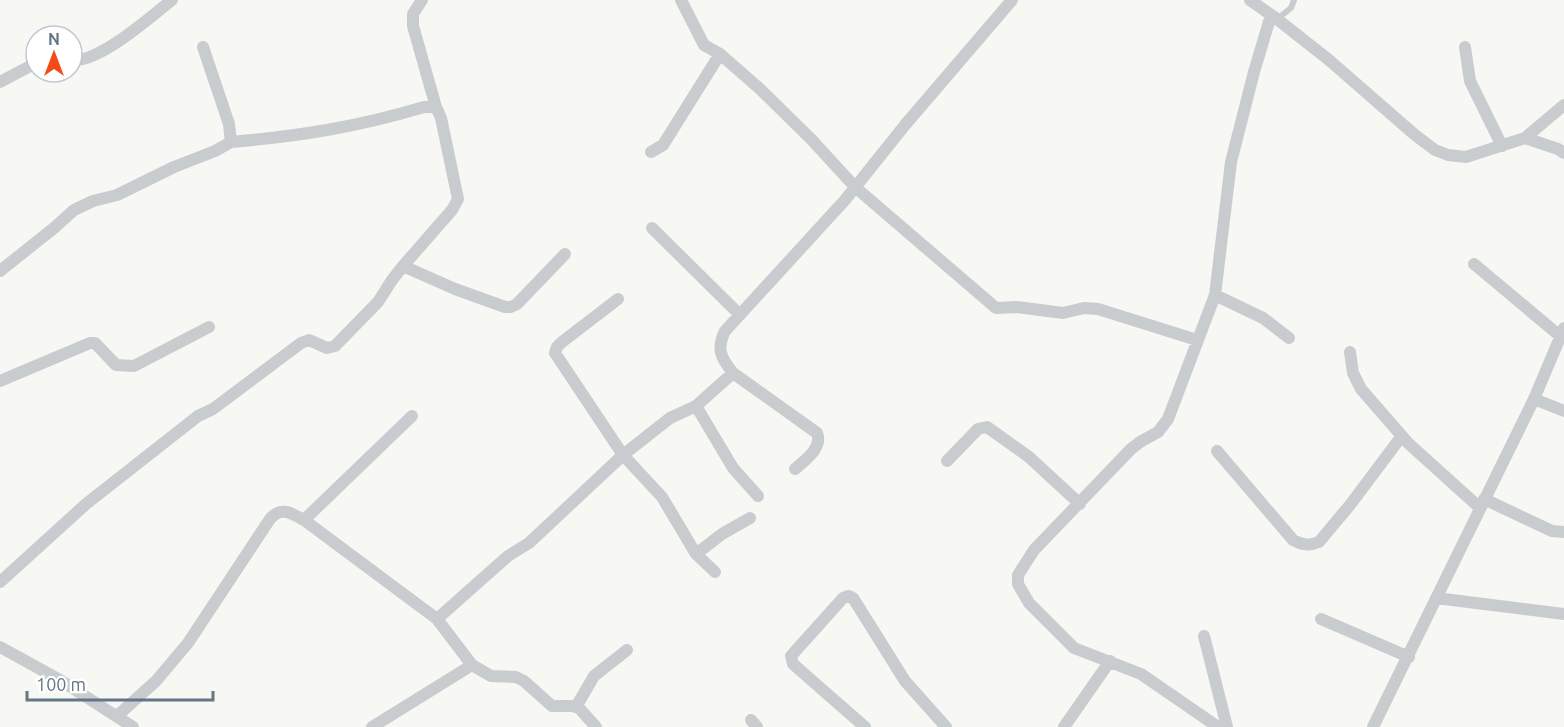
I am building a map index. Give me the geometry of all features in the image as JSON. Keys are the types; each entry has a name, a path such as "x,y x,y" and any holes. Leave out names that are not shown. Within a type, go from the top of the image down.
{"street":[{"path":"84,60 92,57 147,20 172,0"},
{"path":"0,564 4,579 86,504 198,416 213,409 301,343 309,340 327,348 335,346 378,302 403,266 452,210 459,198 441,118 413,26 413,14 422,0"},
{"path":"681,0 704,45 720,54 760,89 812,140 855,187 996,308 1017,307 1063,313 1084,308 1098,309 1197,340"},
{"path":"795,469 815,449 819,440 818,433 733,373 721,357 720,345 725,331 855,187 1012,0"},
{"path":"1250,0 1274,17 1435,150 1448,155 1466,157 1526,138 1564,105"},
{"path":"1218,727 1141,674 1082,652 1067,642 1029,603 1018,584 1018,575 1034,550 1131,449 1165,425 1215,295 1231,162 1254,72 1274,17"},
{"path":"203,47 229,124 231,142"},
{"path":"1465,47 1470,81 1502,146"},
{"path":"651,152 663,145 720,54"},
{"path":"0,82 24,69"},
{"path":"0,271 74,210 93,201 117,195 231,142 290,137 352,127 424,107 436,107"},
{"path":"1526,138 1564,153"},
{"path":"652,228 740,315"},
{"path":"403,266 454,289 505,307 511,307 517,304 565,254"},
{"path":"1373,727 1534,399 1562,332 1474,264"},
{"path":"1215,295 1263,318 1289,338"},
{"path":"618,298 562,342 555,353 623,455 662,497 696,554 715,572"},
{"path":"0,381 90,343 95,343 116,365 134,366 209,327"},
{"path":"1350,352 1356,382 1401,437 1482,504 1552,531 1564,532"},
{"path":"437,620 508,556 529,543 623,455 670,418 696,406 733,373"},
{"path":"1534,399 1564,411"},
{"path":"696,406 733,468 758,496"},
{"path":"304,520 412,416"},
{"path":"947,461 978,429 987,427 1029,458 1080,504"},
{"path":"1217,451 1293,540 1299,544 1313,545 1319,542 1350,505 1401,437"},
{"path":"117,716 156,681 189,643 274,514 287,511 304,520 437,620 472,665 491,676 516,677 524,681 552,706 576,707 596,727"},
{"path":"696,554 722,534 750,518"},
{"path":"865,727 794,664 791,656 843,598 849,596 853,598 905,681 946,727"},
{"path":"1436,598 1564,614"},
{"path":"1321,620 1409,657"},
{"path":"1204,636 1227,727"},
{"path":"1,650 60,680 134,727"},
{"path":"576,707 594,676 627,650"},
{"path":"1064,727 1110,661"},
{"path":"372,727 472,665"}],"lane":[{"path":"1274,17 1291,8 1294,0"}]}
